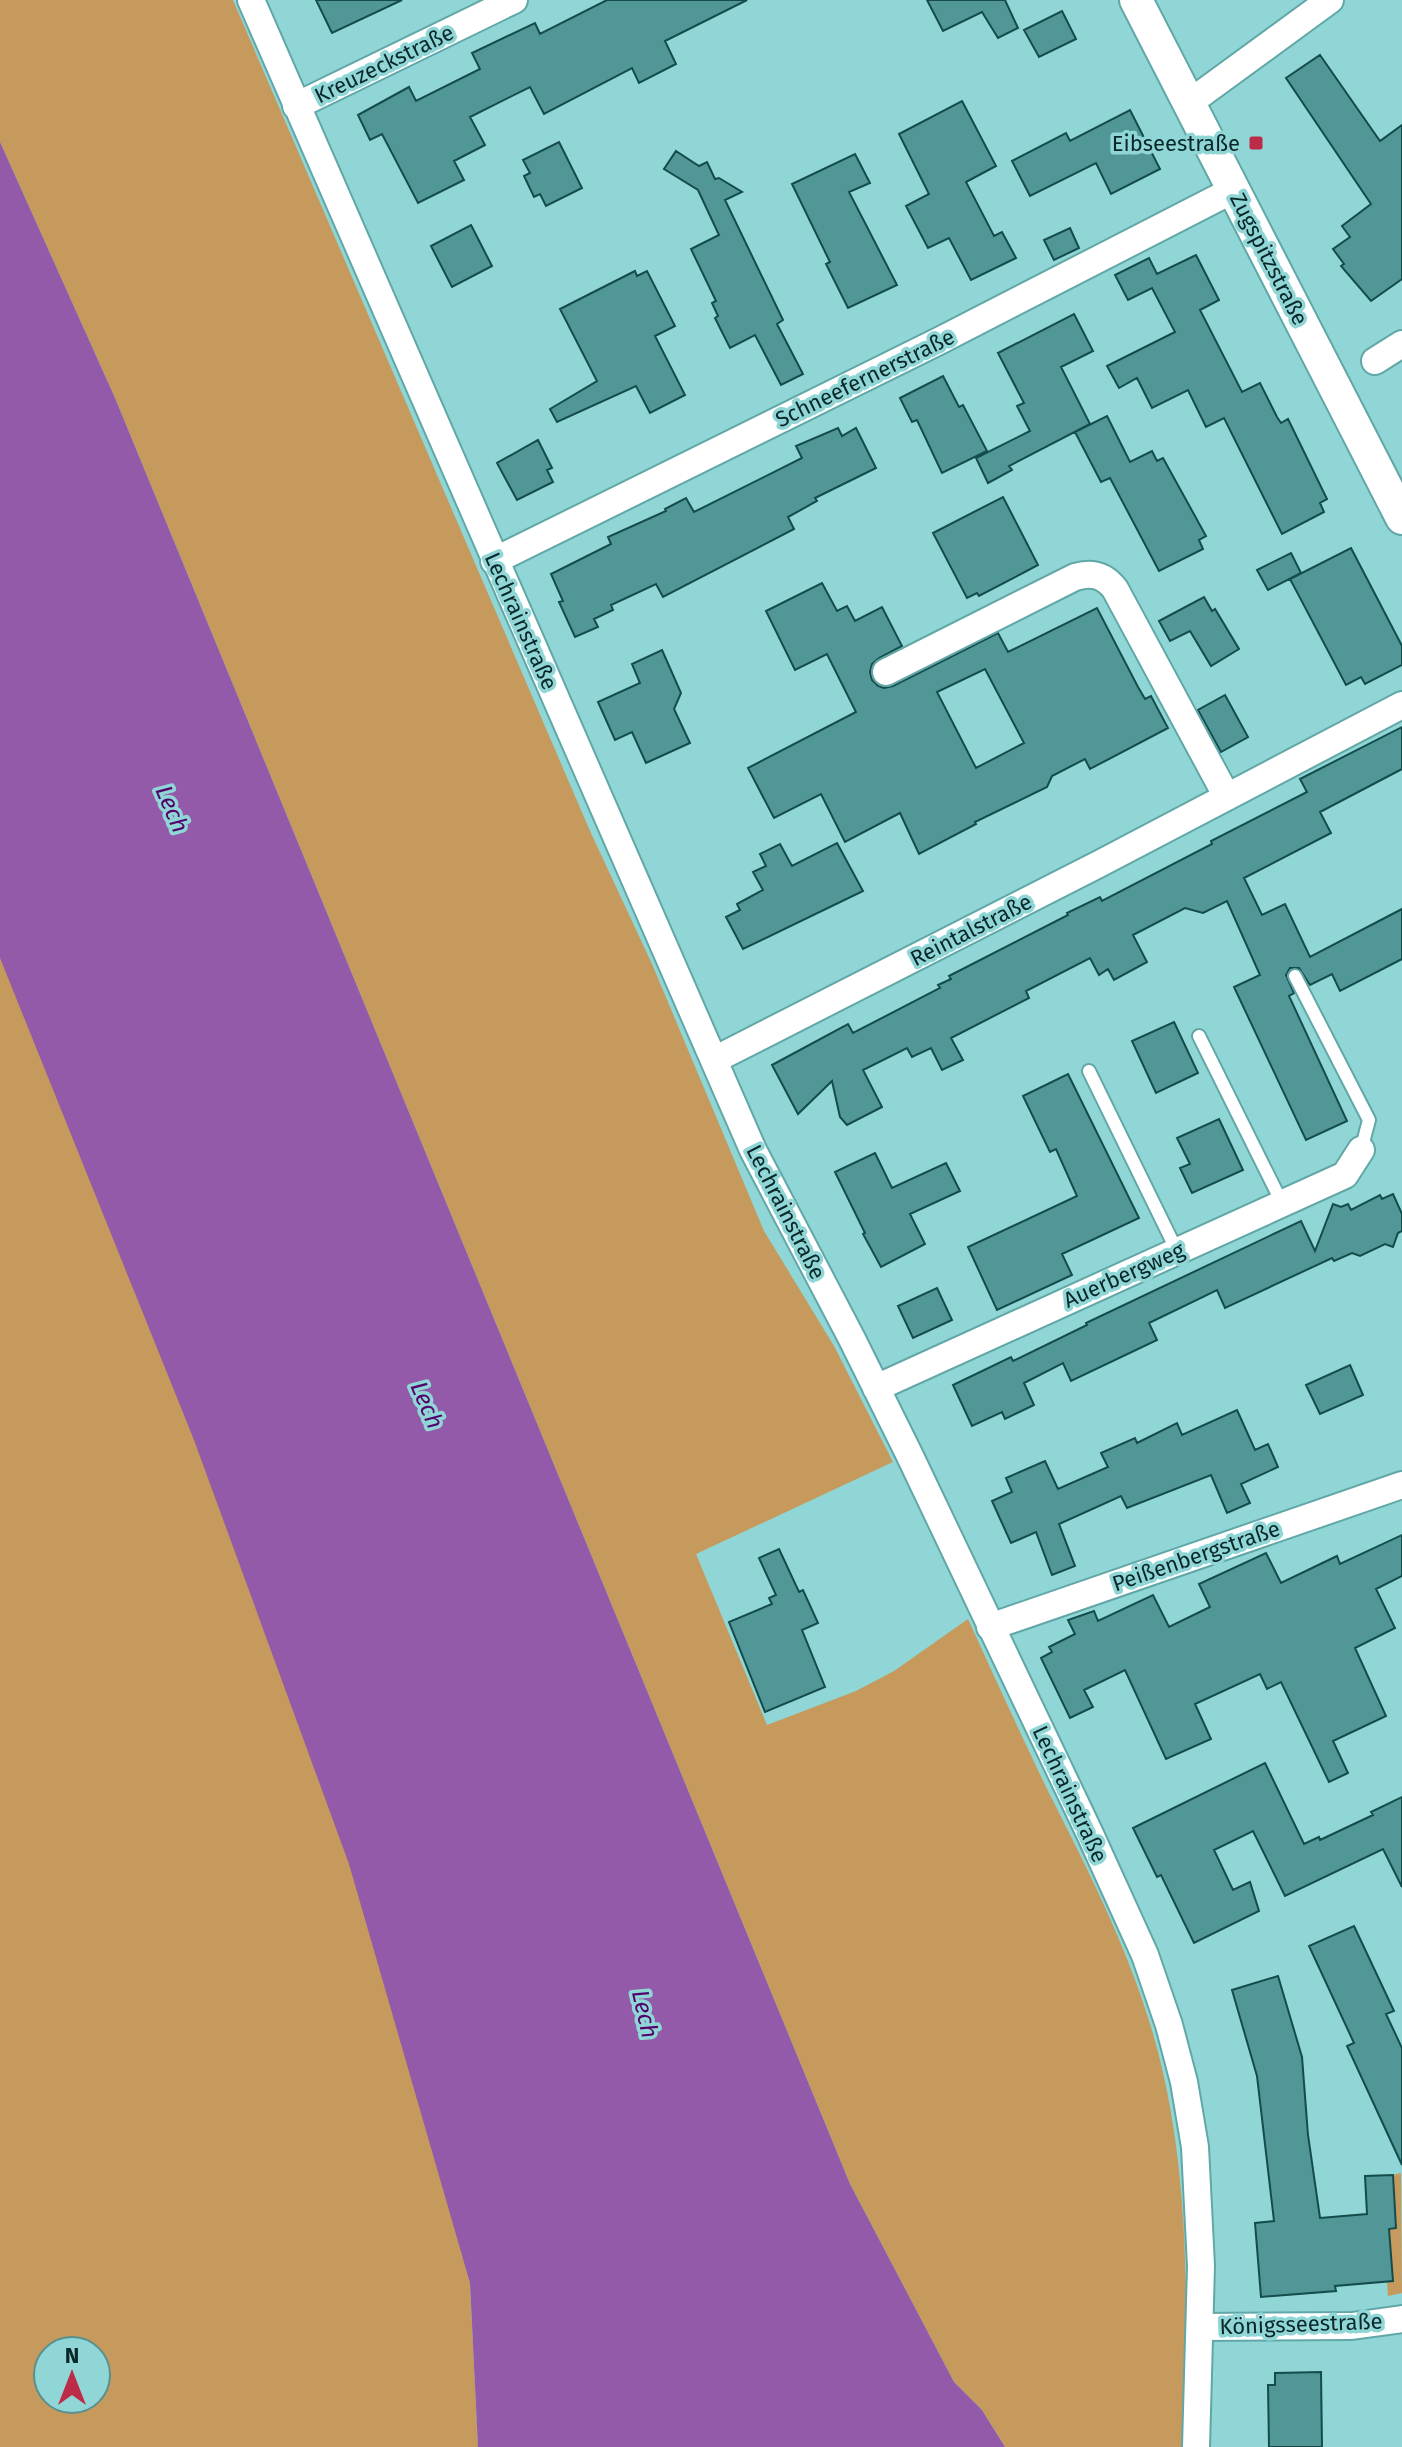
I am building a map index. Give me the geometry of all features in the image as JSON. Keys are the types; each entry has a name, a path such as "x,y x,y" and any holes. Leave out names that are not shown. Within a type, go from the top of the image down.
{"street":[{"name":"Lechrainstraße","path":"251,0 753,1150 876,1388 1145,1955 1184,2082 1195,2147 1200,2235 1196,2447"},
{"name":"Kreuzeckstraße","path":"296,106 514,0"},
{"name":"Zugspitzstraße","path":"1136,0 1402,518"},
{"path":"1189,103 1330,0"},
{"name":"Schneefernerstraße","path":"494,561 939,341 1233,190"},
{"path":"1375,361 1402,344"},
{"path":"886,672 1075,577 1097,575 1115,589 1227,797"},
{"name":"Reintalstraße","path":"714,1060 1073,878 1402,705"},
{"name":"Auerbergweg","path":"876,1388 1345,1175 1361,1150"},
{"name":"Peißenbergstraße","path":"990,1627 1402,1485"},
{"name":"Königsseestraße","path":"1200,2327 1352,2326 1402,2319"}],"lane":[{"path":"1295,976 1369,1120 1361,1150"},
{"path":"1199,1036 1282,1203"},
{"path":"1089,1071 1177,1251"}],"shaded area":[{"path":"0,0 233,0 590,831 652,964 764,1231 834,1346 893,1462 696,1554 767,1725 856,1691 894,1671 968,1619 1117,1936 1141,1996 1164,2077 1174,2129 1184,2235 1186,2342 1182,2447 1005,2447 982,2410 954,2382 850,2184 115,398 0,142"},
{"path":"0,916 408,1929 470,2283 478,2447 0,2447"},
{"path":"1401,2173 1402,2293 1388,2296 1387,2282 1393,2281 1386,2229 1396,2228 1393,2175"}],"water":[{"name":"Lech","path":"0,142 115,398 850,2184 954,2382 982,2410 1005,2447 478,2447 470,2283 349,1864 194,1440 0,958"}],"building":[{"path":"316,0 402,0 332,33"},
{"path":"607,0 747,0 665,41 676,64 639,83 632,68 544,114 530,87 470,117 485,145 454,161 464,180 418,203 382,134 370,140 358,115 409,87 416,101 480,69 472,53 535,23 540,34"},
{"path":"927,0 1005,0 1018,28 998,38 982,12 943,31"},
{"path":"1062,11 1076,39 1039,57 1024,30"},
{"path":"1320,55 1380,141 1402,125 1402,279 1371,301 1341,266 1344,264 1333,249 1350,237 1342,226 1371,204 1286,78"},
{"path":"962,101 996,166 966,182 994,236 1002,232 1016,258 971,280 949,238 928,248 906,206 929,194 899,134"},
{"path":"1130,110 1160,169 1111,194 1096,163 1030,196 1012,161 1066,133 1070,141"},
{"path":"559,142 582,188 546,206 540,194 534,197 524,176 530,173 523,160"},
{"path":"676,151 699,166 707,162 715,179 719,178 742,192 725,200 783,320 777,324 803,374 781,385 755,335 730,348 715,318 718,316 712,303 716,301 691,249 719,235 698,190 664,169"},
{"path":"855,154 870,183 849,192 897,285 848,308 826,264 830,262 792,184"},
{"path":"471,225 492,266 452,287 431,246"},
{"path":"1070,228 1079,248 1054,260 1044,240"},
{"path":"1196,255 1219,300 1200,310 1242,392 1260,383 1281,423 1288,419 1327,499 1320,503 1324,512 1282,534 1224,418 1206,427 1188,390 1152,408 1137,378 1119,388 1107,366 1175,332 1152,288 1128,300 1115,275 1149,258 1157,274"},
{"path":"635,271 637,276 647,271 675,326 655,336 685,395 650,413 636,386 557,422 550,409 597,381 560,309"},
{"path":"1074,314 1093,351 1061,367 1090,424 1009,466 1012,470 988,483 976,458 1030,431 1017,406 1024,403 998,353"},
{"path":"943,376 959,407 963,405 987,451 942,473 917,420 912,422 900,398"},
{"path":"1107,416 1130,462 1152,451 1157,461 1163,458 1206,536 1199,540 1203,549 1159,571 1110,478 1101,482 1075,432"},
{"path":"838,428 842,436 856,428 876,468 815,498 817,501 788,517 794,529 663,597 656,584 611,605 613,610 594,619 598,627 575,637 559,602 563,601 551,574 611,544 608,537 666,511 686,498 694,512 802,458 796,446"},
{"path":"538,440 552,468 547,470 553,482 517,500 497,463"},
{"path":"1003,497 1038,565 979,596 977,593 967,598 933,533"},
{"path":"1351,548 1402,646 1402,665 1365,684 1361,677 1346,685 1290,579"},
{"path":"1291,553 1301,573 1268,590 1257,570"},
{"path":"822,583 837,611 847,606 855,621 882,607 902,646 872,664 872,680 884,688 998,633 1008,652 1097,608 1145,699 1151,696 1168,728 1090,769 1085,759 1052,776 1047,787 919,854 900,813 845,842 821,794 774,818 748,768 856,712 827,654 795,670 766,611","holes":["985,669 1024,743 976,768 937,692"]},
{"path":"1204,597 1212,611 1215,609 1239,649 1211,666 1190,631 1170,641 1159,621"},
{"path":"662,650 681,693 674,709 690,743 646,763 632,732 615,740 598,702 640,683 632,664"},
{"path":"1225,695 1248,737 1221,752 1198,710"},
{"path":"1402,727 1402,769 1320,812 1331,833 1244,878 1262,915 1285,904 1310,957 1402,909 1402,959 1340,991 1332,974 1310,985 1299,968 1290,968 1286,975 1294,993 1289,996 1347,1121 1306,1140 1234,987 1260,975 1227,901 1203,913 1185,908 1133,935 1147,962 1114,980 1108,969 1099,975 1090,958 1026,991 1029,998 951,1038 963,1060 942,1070 931,1048 912,1057 907,1048 863,1070 882,1107 847,1125 840,1117 832,1081 798,1114 772,1065 848,1024 853,1033 940,988 938,985 951,979 949,976 1067,913 1100,897 1102,901 1212,844 1211,841 1307,792 1300,779"},
{"path":"837,843 863,891 743,949 726,917 740,910 737,904 763,890 753,872 766,866 760,854 780,844 792,866"},
{"path":"1174,1022 1198,1073 1156,1093 1132,1041"},
{"path":"1068,1074 1139,1218 1062,1254 1072,1275 997,1310 968,1247 1077,1196 1056,1149 1050,1152 1023,1096"},
{"path":"1219,1119 1243,1170 1192,1193 1180,1168 1190,1164 1177,1138"},
{"path":"875,1153 892,1188 946,1163 960,1191 910,1214 925,1244 881,1267 835,1172"},
{"path":"1393,1194 1402,1214 1402,1231 1398,1233 1393,1247 1385,1244 1360,1256 1352,1253 1334,1261 1332,1258 1225,1308 1217,1290 1149,1323 1157,1340 1071,1381 1063,1363 1024,1383 1034,1405 1005,1419 1002,1412 972,1426 953,1385 1011,1357 1013,1361 1301,1221 1315,1251 1333,1204 1341,1207 1348,1204 1351,1210 1380,1195 1382,1199"},
{"path":"937,1288 952,1320 913,1338 898,1306"},
{"path":"1350,1365 1363,1395 1320,1414 1306,1385"},
{"path":"1237,1410 1255,1450 1268,1444 1278,1467 1241,1484 1250,1503 1227,1513 1211,1475 1127,1508 1121,1496 1059,1524 1075,1566 1052,1575 1036,1532 1011,1543 992,1501 1012,1492 1006,1478 1045,1461 1058,1489 1108,1467 1101,1453 1135,1438 1137,1443 1177,1423 1182,1435"},
{"path":"1402,1535 1402,1576 1376,1589 1395,1628 1355,1648 1386,1716 1333,1741 1348,1773 1329,1782 1281,1682 1267,1689 1260,1674 1195,1704 1211,1739 1166,1759 1125,1670 1084,1690 1093,1707 1070,1718 1041,1658 1052,1652 1049,1647 1075,1634 1068,1620 1094,1611 1098,1621 1153,1595 1169,1627 1210,1607 1199,1584 1266,1553 1281,1583 1337,1556 1340,1564"},
{"path":"779,1549 818,1623 802,1630 825,1687 765,1712 729,1622 772,1604 769,1598 776,1595 759,1558"},
{"path":"1265,1763 1304,1844 1319,1837 1320,1840 1373,1815 1371,1812 1402,1797 1402,1887 1383,1849 1285,1896 1253,1831 1214,1850 1233,1890 1250,1882 1259,1911 1194,1943 1161,1875 1157,1877 1133,1828"},
{"path":"1354,1926 1394,2011 1386,2014 1402,2048 1402,2165 1347,2046 1354,2043 1309,1946"},
{"path":"1278,1976 1302,2057 1308,2135 1320,2218 1367,2214 1365,2176 1393,2175 1396,2228 1389,2229 1393,2281 1335,2286 1336,2291 1261,2297 1255,2223 1274,2221 1257,2076 1232,1990"},
{"path":"1321,2372 1322,2447 1269,2447 1268,2385 1275,2385 1275,2373"}],"place":[{"name":"Eibseestraße","path":"1256,143"}]}
